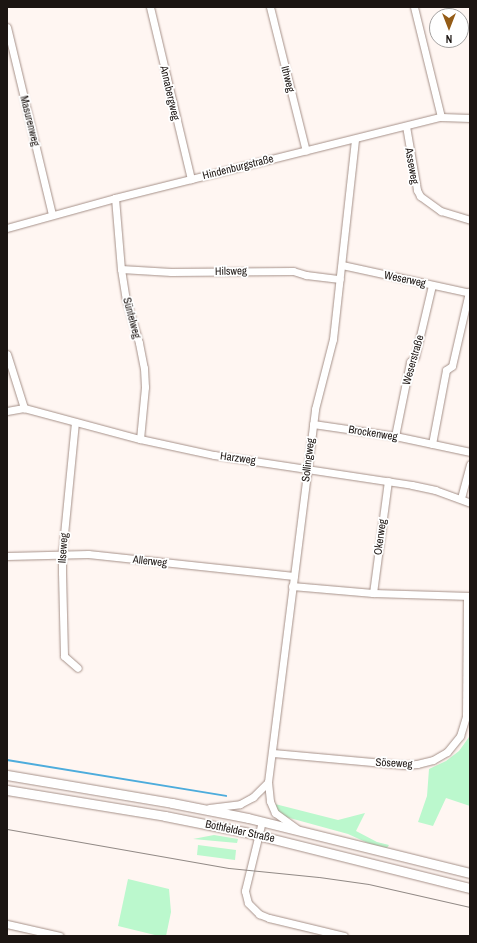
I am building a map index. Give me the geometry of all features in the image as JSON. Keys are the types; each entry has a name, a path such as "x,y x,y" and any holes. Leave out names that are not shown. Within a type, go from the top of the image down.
{"main road":[{"name":"Bothfelder Straße","path":"7,775 204,809 296,828 470,873"},
{"name":"Bothfelder Straße","path":"7,790 165,816 259,835 470,888"}],"street":[{"name":"Annabergweg","path":"150,7 191,179"},
{"name":"Ithweg","path":"270,7 306,151"},
{"path":"414,7 441,117"},
{"name":"Masurenweg","path":"7,27 52,214"},
{"name":"Hindenburgstraße","path":"7,228 41,219 52,214 441,117 470,118"},
{"name":"Asseweg","path":"406,126 417,190 420,196 441,211 470,220"},
{"name":"Sollingweg","path":"296,828 275,813 270,801 268,782 273,753 292,586 313,424 322,379 333,339 355,139"},
{"name":"Süntelweg","path":"115,198 121,269 126,299 139,343 144,368 145,386 140,439"},
{"name":"Weserweg","path":"342,266 469,292 452,366 446,370 432,444"},
{"name":"Hilsweg","path":"121,269 171,272 294,271 306,275 340,278"},
{"name":"Weserstraße","path":"395,436 410,362 415,356 432,284"},
{"path":"7,354 24,408"},
{"name":"Harzweg","path":"7,411 24,408 140,439 214,455 307,468 427,488 470,502"},
{"name":"Ilseweg","path":"75,422 62,554 64,656 78,668"},
{"name":"Brockenweg","path":"313,424 395,436 470,452"},
{"path":"461,498 470,464"},
{"name":"Okerweg","path":"373,593 388,481"},
{"name":"Allerweg","path":"7,556 88,554 294,576"},
{"path":"292,586 373,593 469,596"},
{"name":"Söseweg","path":"273,753 405,765 433,760 447,752 460,736 466,716 469,596"},
{"path":"204,809 240,804 253,796 268,782"},
{"path":"262,821 245,891 248,903 253,909 269,918 344,936"},
{"path":"7,924 60,936"}],"green space":[{"path":"469,737 470,806 446,798 433,826 418,822 427,796 429,769 446,761 459,751"},
{"path":"275,804 338,820 365,813 356,831 377,842 389,845 387,848 370,844 348,834 286,817 278,812"},
{"path":"214,835 238,839 237,843 193,839"},
{"path":"198,845 236,850 235,860 197,855"},
{"path":"128,879 169,889 171,912 166,936 159,936 118,926"}],"waterway":[{"path":"7,760 226,796"}],"tram line":[{"path":"7,829 229,868 319,877 369,884 470,907"}]}
